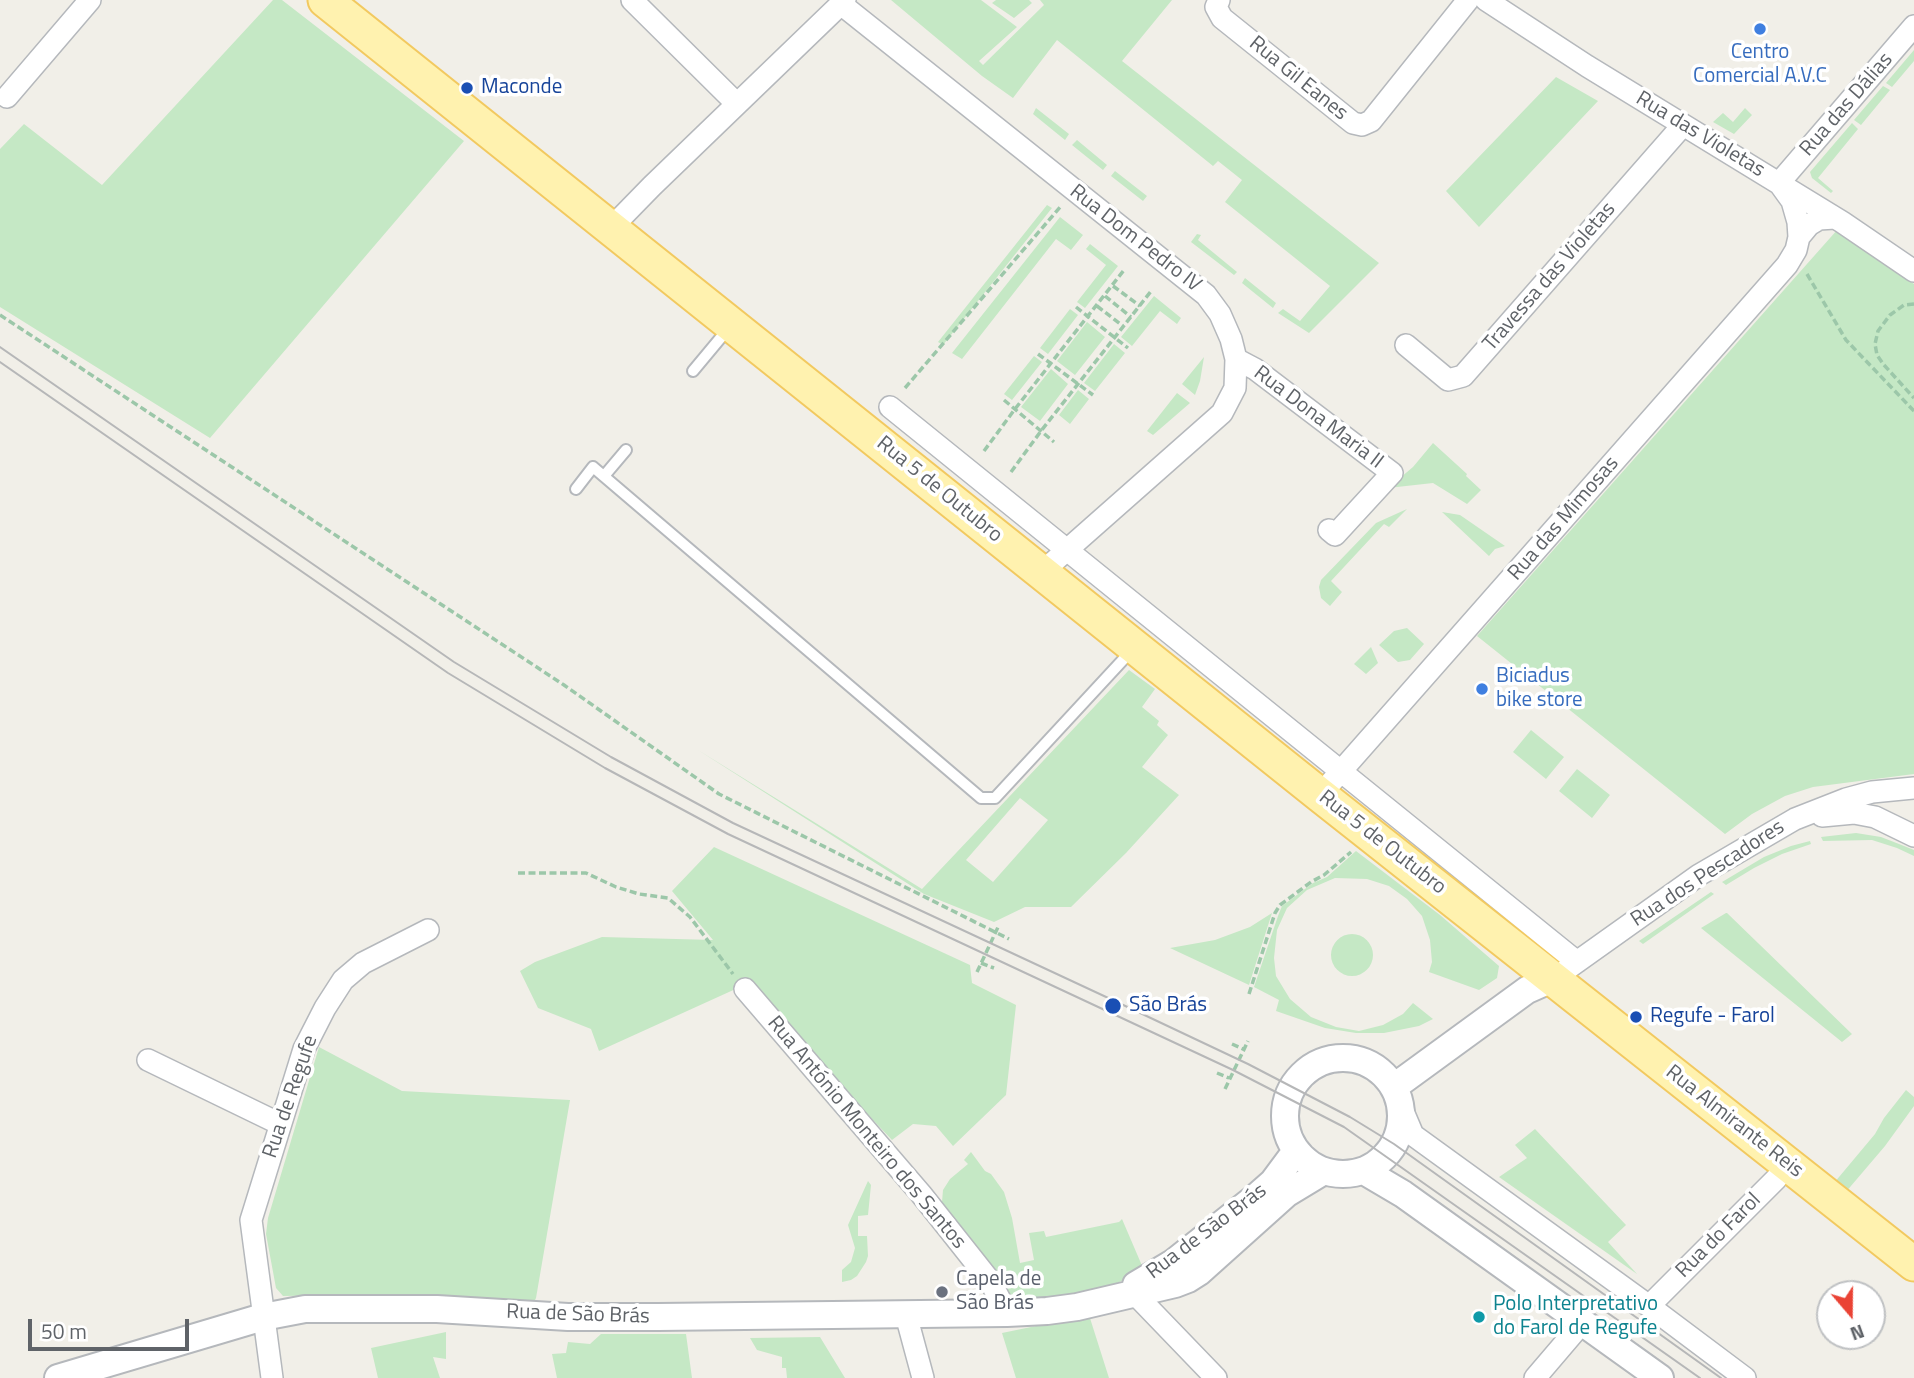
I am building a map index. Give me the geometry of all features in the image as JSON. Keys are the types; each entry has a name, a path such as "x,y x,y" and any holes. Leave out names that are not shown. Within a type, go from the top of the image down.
{"main road":[{"name":"Rua 5 de Outubro","path":"326,0 1320,795 1566,970"},
{"name":"Rua Almirante Reis","path":"1566,970 1788,1164 1914,1264"}],"street":[{"path":"7,97 90,0"},
{"path":"632,0 737,104"},
{"name":"Rua Gil Eanes","path":"1219,0 1216,7 1222,18 1353,123 1362,125 1371,121 1468,0"},
{"name":"Rua das Violetas","path":"1486,0 1587,66 1835,218 1914,271"},
{"path":"612,228 843,2"},
{"name":"Rua Dom Pedro IV","path":"843,2 1206,295 1226,324 1236,359 1235,388 1222,413 1042,572"},
{"name":"Rua das Dálias","path":"1779,183 1914,26"},
{"name":"Travessa das Violetas","path":"1406,345 1448,380 1463,376 1683,125"},
{"path":"1779,183 1792,201 1798,222 1797,244"},
{"name":"Rua das Mimosas","path":"1320,795 1778,276 1809,225 1819,219 1835,218"},
{"name":"Rua Dona Maria II","path":"1236,359 1255,369 1392,473 1335,535 1329,530"},
{"name":"Rua 5 de Outubro","path":"890,407 1342,770 1566,970"},
{"name":"Rua dos Pescadores","path":"1566,970 1699,875 1795,819 1872,792 1914,788"},
{"path":"1795,819 1854,813 1875,817 1914,836"},
{"name":"Rua de Regufe","path":"272,1378 251,1220 304,1049 344,980 363,963 428,930"},
{"path":"1398,1098 1527,990 1566,970"},
{"name":"Rua António Monteiro dos Santos","path":"745,989 921,1194 990,1281 1007,1313"},
{"path":"1398,1098 1401,1128 1394,1144 1386,1156 1364,1171 1344,1174 1324,1171 1306,1162 1288,1137 1284,1110 1292,1087 1302,1074 1315,1065 1332,1059 1350,1058 1368,1063 1383,1073 1398,1098 1413,1135 1745,1378"},
{"path":"148,1060 280,1124"},
{"name":"Rua de São Brás","path":"1107,1301 1148,1279 1191,1250 1273,1182 1296,1151"},
{"name":"Rua do Farol","path":"1649,1306 1788,1164"},
{"name":"Rua de São Brás","path":"58,1378 263,1317 305,1309 437,1309 581,1317 906,1315 1047,1311 1107,1301 1175,1284 1199,1272 1286,1194 1324,1171"},
{"path":"1364,1171 1403,1194 1660,1378"},
{"path":"1143,1292 1216,1378"},
{"path":"906,1315 923,1378"},
{"path":"1535,1378 1582,1324"}],"lane":[{"path":"693,371 732,324"},
{"path":"604,476 626,450"},
{"path":"576,489 593,467 981,798 995,798 1135,647"}],"path":[{"path":"905,388 1063,204"},
{"path":"1797,244 1810,280 1846,341 1914,411"},
{"path":"984,451 1124,270"},
{"path":"1113,285 1140,306"},
{"path":"1011,472 1152,290"},
{"path":"1105,296 1131,317"},
{"path":"1910,407 1909,399 1913,397 1884,365 1877,355 1875,344 1878,331 1890,315 1904,305 1914,304"},
{"path":"1097,305 1123,326"},
{"path":"1076,307 1128,348"},
{"path":"0,315 564,685 719,794 1009,939"},
{"path":"1038,354 1093,396"},
{"path":"1897,394 1906,391"},
{"path":"1004,400 1054,442"},
{"path":"1250,994 1280,905 1324,875 1358,845"},
{"path":"518,873 586,873 616,887 668,898 690,917 745,989"},
{"path":"977,972 999,925"},
{"path":"981,963 994,968"},
{"path":"1225,1089 1248,1041"},
{"path":"1232,1044 1243,1049"},
{"path":"1217,1073 1229,1078"}],"green space":[{"path":"273,0 282,0 464,141 210,438 0,307 0,149 24,124 102,185"},
{"path":"891,0 981,0 1017,27 979,61 983,65 1044,5 1040,0 1172,0 1122,61 1379,263 1309,333 1278,313 1283,309 1300,321 1330,286 1225,202 1242,180 1218,161 1213,166 1057,40 1013,98 982,76"},
{"path":"996,0 1029,0 1032,3 1014,18 992,3"},
{"path":"1914,50 1914,61 1892,87 1886,83"},
{"path":"1556,77 1598,101 1479,227 1446,191"},
{"path":"1883,86 1890,90 1861,125 1854,120"},
{"path":"1036,108 1069,134 1065,140 1033,114"},
{"path":"1745,108 1752,115 1734,134 1713,122 1723,113 1733,122"},
{"path":"1852,123 1858,129 1818,178 1833,191 1831,193 1812,178 1810,172"},
{"path":"1077,140 1107,165 1103,170 1072,145"},
{"path":"1115,171 1147,196 1143,201 1111,176"},
{"path":"1047,205 1052,208 943,345 938,342"},
{"path":"1060,217 1083,235 1071,250 1056,239 962,359 952,353"},
{"path":"1838,229 1914,284 1914,774 1813,787 1785,796 1752,814 1725,834 1477,636"},
{"path":"1197,234 1201,235 1198,240 1237,272 1234,275 1191,242"},
{"path":"1090,244 1118,266 1085,308 1077,302 1106,265 1086,249"},
{"path":"1245,278 1276,303 1273,308 1242,283"},
{"path":"1154,296 1181,318 1177,324 1160,311 1132,346 1121,337"},
{"path":"1070,309 1078,315 1048,354 1040,348"},
{"path":"1087,322 1105,337 1075,375 1057,361"},
{"path":"1114,344 1125,353 1095,391 1084,383"},
{"path":"1034,356 1042,362 1012,400 1004,394"},
{"path":"1204,357 1200,381 1195,395 1182,384"},
{"path":"1051,369 1068,384 1040,421 1021,407"},
{"path":"1078,390 1089,399 1070,424 1059,415"},
{"path":"1177,393 1190,403 1153,435 1147,431"},
{"path":"1433,443 1481,490 1467,504 1433,483 1388,488 1413,467"},
{"path":"1407,509 1389,527 1384,524 1331,581 1342,592 1330,606 1321,598 1321,580 1376,523"},
{"path":"1442,512 1460,515 1505,546 1495,549 1489,556"},
{"path":"1407,628 1424,644 1410,660 1398,662 1379,645 1394,631"},
{"path":"1371,647 1378,663 1366,674 1354,664"},
{"path":"1129,670 1155,689 1142,707 1159,721 1157,725 1168,735 1142,767 1179,795 1126,853 1071,907 1025,907 994,922 924,894 698,750 922,889","holes":["1020,798 1048,820 993,882 966,860"]},
{"path":"1531,730 1564,757 1546,779 1513,752"},
{"path":"1577,769 1610,795 1592,818 1559,791"},
{"path":"1856,833 1881,837 1899,844 1914,850 1914,856 1872,840 1823,841 1821,837"},
{"path":"1810,841 1811,844 1782,854 1726,885 1722,882 1764,857"},
{"path":"714,847 970,965 972,983 1016,1005 1006,1095 953,1146 936,1126 913,1124 892,1140 751,982 599,1051 591,1029 538,1008 520,971 535,962 602,937 713,940 672,891"},
{"path":"1356,851 1440,915 1499,966 1497,978 1479,990 1429,972 1432,962 1430,940 1422,916 1407,899 1389,886 1367,879 1335,878 1307,890 1287,908 1277,930 1274,958 1276,976 1290,999 1311,1017 1336,1027 1359,1031 1383,1025 1403,1014 1413,1003 1433,1019 1419,1026 1384,1033 1356,1033 1325,1028 1276,1011 1279,1000 1254,987 1282,906 1313,883 1327,877"},
{"path":"1711,892 1714,894 1643,944 1639,941"},
{"path":"1272,913 1249,985 1170,948 1215,940 1250,927"},
{"path":"1727,913 1852,1034 1842,1042 1701,928"},
{"path":"1352,934 1367,940 1373,955 1367,970 1352,976 1337,970 1331,955 1337,940"},
{"path":"319,1047 402,1091 570,1100 533,1304 464,1298 283,1296 276,1288 266,1234 268,1218"},
{"path":"1906,1090 1914,1097 1914,1106 1885,1146 1845,1193 1834,1183 1875,1134"},
{"path":"1535,1129 1626,1225 1608,1242 1637,1274 1499,1177 1527,1158 1515,1145"},
{"path":"971,1152 1004,1192 1020,1263 1034,1260 1029,1233 1044,1231 1046,1237 1119,1222 1122,1219 1143,1268 1141,1272 1093,1294 1033,1300 1016,1299 1001,1292 949,1217 942,1202 943,1190 950,1179 968,1164 964,1160"},
{"path":"868,1181 871,1185 868,1215 858,1216 858,1236 867,1236 868,1256 857,1276 842,1282 842,1270 851,1262 855,1248 848,1225"},
{"path":"1089,1315 1109,1378 1016,1378 1002,1333"},
{"path":"446,1332 446,1359 433,1357 440,1378 378,1378 371,1348"},
{"path":"601,1334 686,1334 692,1378 557,1378 552,1354 566,1353 568,1342 590,1344"},
{"path":"820,1337 845,1378 787,1378 786,1368 782,1368 782,1357 757,1350 750,1338"}],"tram line":[{"path":"0,347 454,662 611,757 733,823 1248,1064 1350,1117 1394,1144 1721,1378"},
{"path":"0,362 448,673 605,768 728,834 1233,1070 1344,1127 1700,1378"}],"place":[{"name":"Centro Comercial A.V.C","path":"1760,29"},
{"name":"Maconde","path":"467,88"},
{"name":"Biciadus bike store","path":"1482,689"},
{"name":"São Brás","path":"1113,1006"},
{"name":"Regufe - Farol","path":"1636,1017"},
{"name":"Capela de São Brás","path":"942,1292"},
{"name":"Polo Interpretativo do Farol de Regufe","path":"1479,1317"}]}
